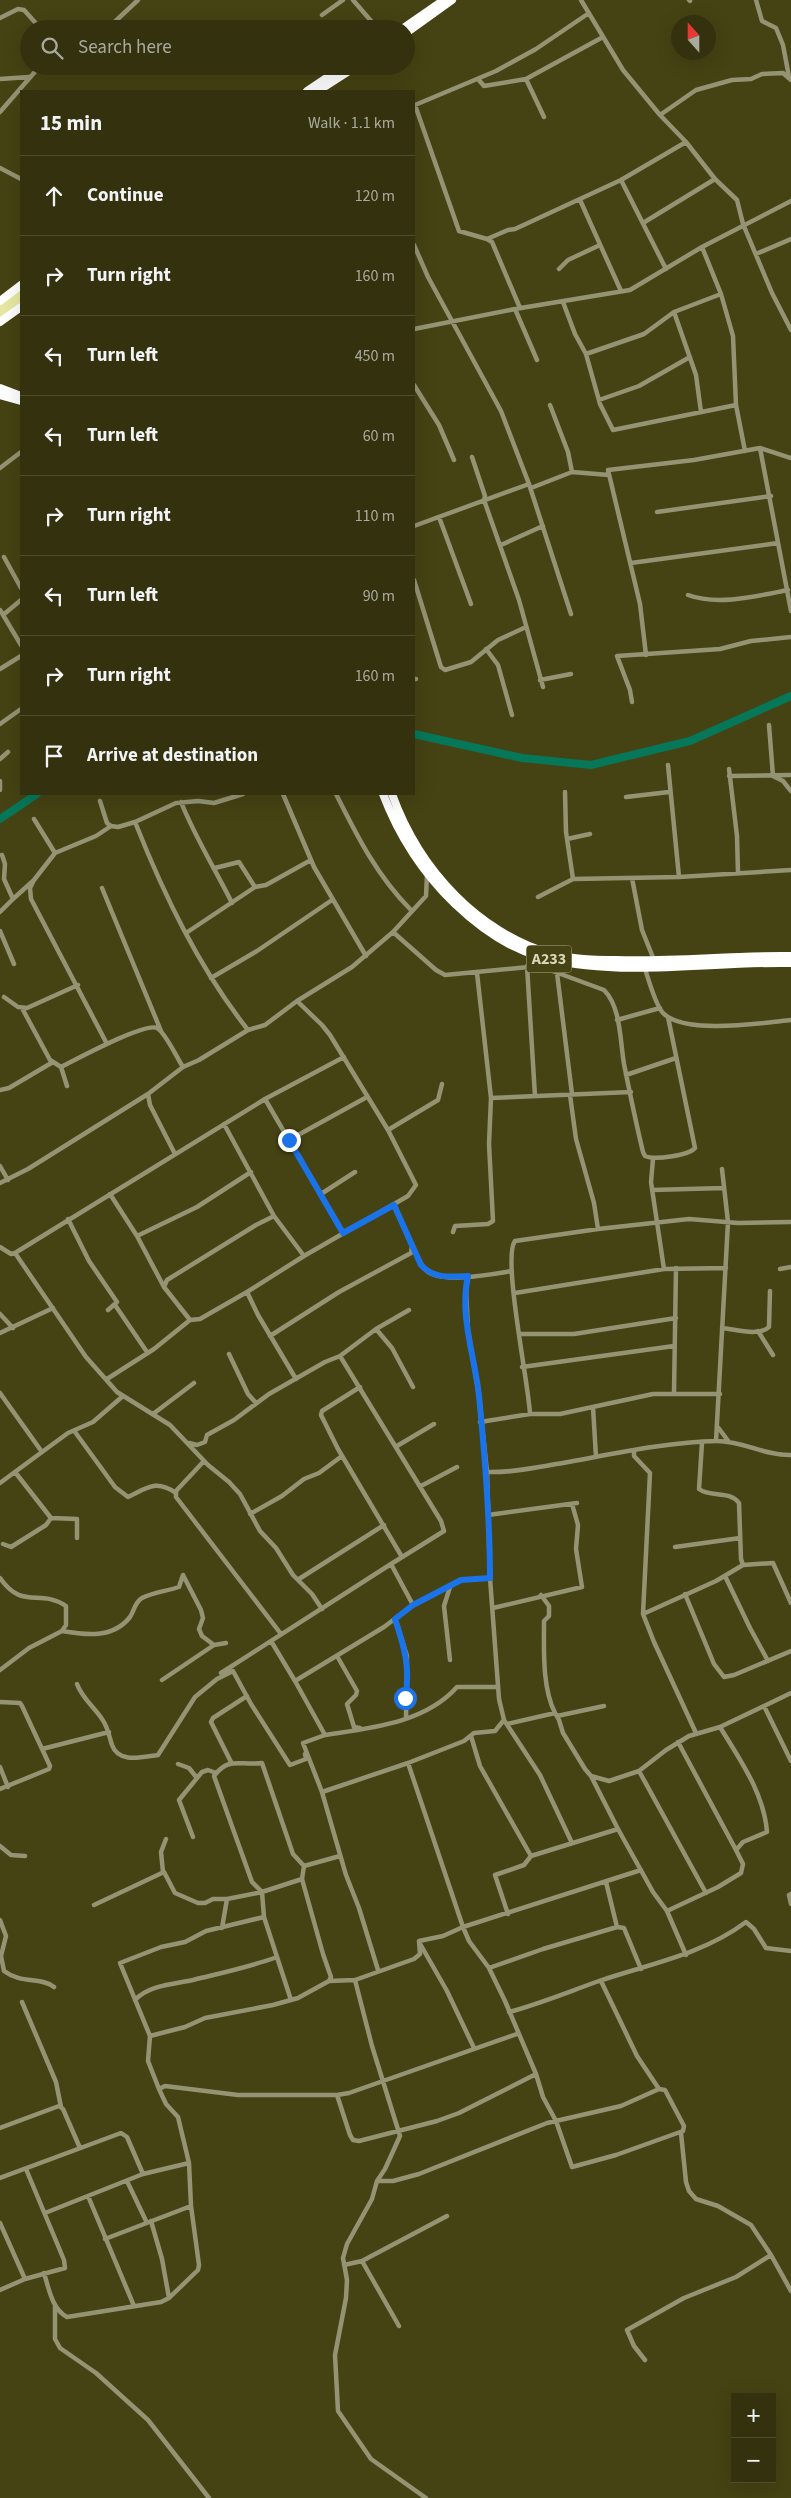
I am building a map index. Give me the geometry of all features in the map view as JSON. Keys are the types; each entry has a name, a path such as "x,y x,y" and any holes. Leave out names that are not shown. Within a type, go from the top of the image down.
{"highway":[{"path":"415,20 444,0"},
{"path":"415,27 452,0"},
{"path":"308,90 331,75"},
{"path":"320,90 343,75"},
{"path":"0,301 20,286"},
{"path":"0,322 20,308"},
{"path":"0,388 20,396"},
{"path":"0,395 20,402"},
{"name":"A233","path":"384,795 404,838 428,875 462,911 486,930 536,956 563,962 598,966 791,963"},
{"name":"A233","path":"392,795 409,835 427,864 466,906 489,924 514,939 549,953 644,964 654,961 791,956"}],"main road":[{"path":"0,308 20,293"},
{"path":"0,315 20,299"}],"street":[{"path":"117,20 138,0"},
{"path":"322,15 343,0"},
{"path":"353,0 370,20"},
{"path":"581,0 623,70 660,115 686,142 714,179 736,200 743,224 791,330"},
{"path":"756,0 762,21 776,28 783,45 790,79"},
{"path":"0,18 18,9 24,10 33,20"},
{"path":"415,105 478,80 536,49 590,13"},
{"path":"478,80 484,86 526,79 603,37"},
{"path":"660,115 696,90 732,80 752,79 762,74 783,73 790,79"},
{"path":"0,79 29,77"},
{"path":"0,112 29,77"},
{"path":"526,79 544,117"},
{"path":"415,108 459,231 492,242 537,360"},
{"path":"487,239 515,229 580,200 621,180 686,142"},
{"path":"0,168 20,178"},
{"path":"644,223 714,179"},
{"path":"621,180 666,269"},
{"path":"580,200 621,291"},
{"path":"415,329 518,308 630,290 743,224 791,201"},
{"path":"756,254 791,239"},
{"path":"560,269 568,260 600,245"},
{"path":"415,247 501,411 544,526 571,614"},
{"path":"702,247 721,294 733,336 736,405 745,451"},
{"path":"586,354 644,334 674,312 721,294"},
{"path":"563,302 575,334 586,354 599,400 613,430 736,405"},
{"path":"674,312 696,375 701,412"},
{"path":"599,400 639,386 690,357"},
{"path":"415,386 439,425 454,460"},
{"path":"550,405 568,452 572,472"},
{"path":"760,448 771,496 791,611"},
{"path":"646,655 640,604 608,470 760,448 791,458"},
{"path":"0,468 20,453"},
{"path":"472,457 485,496 484,500 501,544 543,687"},
{"path":"415,526 484,500 572,472 609,475"},
{"path":"657,512 771,496"},
{"path":"439,517 471,604"},
{"path":"501,544 544,526"},
{"path":"631,563 778,543"},
{"path":"4,557 20,586"},
{"path":"415,583 441,667 445,670 471,662 486,648 503,637 526,627"},
{"path":"688,595 697,598 736,598 788,590"},
{"path":"20,601 1,613 20,643"},
{"path":"632,702 617,656 720,649 751,641 791,637"},
{"path":"486,648 498,665 512,715"},
{"path":"0,669 20,657"},
{"path":"540,680 571,674"},
{"path":"0,724 20,710"},
{"path":"769,725 773,776"},
{"path":"0,758 8,752"},
{"path":"668,765 669,792 679,877"},
{"path":"729,769 738,873"},
{"path":"729,776 791,775"},
{"path":"773,776 783,781 791,791"},
{"path":"0,781 0,790"},
{"path":"565,792 567,839 573,880"},
{"path":"626,797 669,792"},
{"path":"100,801 107,824 118,827 181,802 198,801 214,803 240,795"},
{"path":"284,795 311,860 332,900 366,956"},
{"path":"337,795 372,862 391,890 411,910"},
{"path":"181,802 188,824 198,836 232,903"},
{"path":"34,819 55,853"},
{"path":"134,822 186,933 223,998 248,1030"},
{"path":"0,912 34,880 55,853 96,836 111,826"},
{"path":"567,839 590,834"},
{"path":"2,855 5,864 4,879 13,899"},
{"path":"186,933 255,888 266,885 311,860"},
{"path":"215,868 239,862 255,888"},
{"path":"538,897 573,880 679,877 791,870"},
{"path":"0,1183 8,1180 148,1094 183,1067 248,1030 265,1024 296,1001 366,956 393,932 428,893 428,875"},
{"path":"632,878 642,930 654,961"},
{"path":"34,880 30,888 31,899 78,984 107,1044"},
{"path":"102,888 162,1032 183,1067"},
{"path":"211,978 257,951 332,900"},
{"path":"0,931 14,964"},
{"path":"393,932 441,973 451,976 539,966 604,990 610,997 617,1020 626,1075 643,1152 645,1156 652,1159 687,1153 694,1148 668,1017 660,1008 644,964"},
{"path":"527,966 535,1096"},
{"path":"453,1232 455,1226 488,1224 493,1221 490,1144 491,1098 477,973"},
{"path":"557,973 576,1139 594,1203 598,1229"},
{"path":"4,997 13,1005 22,1008 78,984"},
{"path":"107,1379 161,1344 190,1320 200,1319 248,1292 304,1256 394,1205 412,1193 416,1186 388,1130 344,1057 322,1025 296,1001"},
{"path":"22,1008 52,1062 61,1067 67,1086"},
{"path":"617,1020 660,1008"},
{"path":"668,1017 703,1026 791,1020"},
{"path":"61,1067 107,1044 149,1027 155,1027 162,1032"},
{"path":"0,1247 11,1254 15,1253 265,1099 344,1057"},
{"path":"626,1075 676,1058"},
{"path":"0,1090 9,1088 52,1062"},
{"path":"388,1130 438,1100 442,1084"},
{"path":"491,1098 631,1092"},
{"path":"148,1094 150,1105 175,1154"},
{"path":"289,1140 368,1097"},
{"path":"265,1099 343,1233"},
{"path":"224,1124 274,1216 304,1256"},
{"path":"652,1159 652,1190 664,1270"},
{"path":"0,1166 8,1180"},
{"path":"716,1441 728,1222 722,1169"},
{"path":"137,1236 189,1211 251,1172"},
{"path":"321,1194 355,1172"},
{"path":"652,1190 724,1188"},
{"path":"110,1194 137,1236 164,1287 190,1320"},
{"path":"394,1205 421,1265 435,1276 468,1276 512,1271"},
{"path":"164,1287 167,1280 256,1225 274,1216"},
{"path":"68,1219 89,1261 117,1302 108,1310"},
{"path":"530,1414 522,1367 512,1271 511,1248 515,1242 598,1229 689,1220 791,1222"},
{"path":"270,1336 339,1292 411,1253 412,1246"},
{"path":"15,1253 86,1357 124,1396 170,1425 204,1461 218,1471 234,1488 293,1575 299,1579 322,1609"},
{"path":"780,1269 791,1267"},
{"path":"515,1293 676,1268 726,1268"},
{"path":"674,1393 676,1268"},
{"path":"468,1276 466,1287 468,1330 479,1396 480,1422 487,1472 490,1578 498,1687 505,1722 540,1775 572,1843"},
{"path":"159,1278 167,1280"},
{"path":"722,1328 758,1332 766,1330 769,1327 770,1291"},
{"path":"248,1292 270,1336 296,1379"},
{"path":"115,1305 147,1352"},
{"path":"0,1333 53,1308"},
{"path":"188,1443 205,1442 208,1435 234,1420 256,1403 324,1362 340,1356 376,1329 409,1310"},
{"path":"0,1314 12,1324 13,1328"},
{"path":"519,1334 574,1334 676,1318"},
{"path":"376,1329 392,1348 413,1387"},
{"path":"758,1332 773,1355"},
{"path":"522,1367 674,1346"},
{"path":"229,1354 248,1394 253,1402 256,1403"},
{"path":"221,1673 444,1531 441,1521 421,1486 340,1356"},
{"path":"153,1414 194,1383"},
{"path":"360,1387 322,1410 321,1415 342,1456 402,1557"},
{"path":"0,1393 42,1452"},
{"path":"480,1422 530,1414 560,1414 616,1403 624,1399 674,1393 720,1394"},
{"path":"0,1483 68,1433 75,1432 93,1422 124,1396"},
{"path":"593,1407 596,1457"},
{"path":"397,1446 434,1424"},
{"path":"716,1426 729,1442"},
{"path":"75,1432 115,1487 128,1498 151,1486 160,1485 176,1493 218,1553 257,1600 281,1634"},
{"path":"487,1472 535,1468 634,1450 716,1441 751,1446 778,1456 791,1455"},
{"path":"198,1454 201,1443"},
{"path":"702,1443 699,1489 702,1492 727,1495 737,1500 740,1507 740,1538 743,1565"},
{"path":"634,1450 634,1456 650,1473 643,1614 696,1733"},
{"path":"250,1514 282,1496 304,1480 319,1473 342,1456"},
{"path":"176,1493 204,1461"},
{"path":"421,1486 457,1467"},
{"path":"16,1472 51,1518"},
{"path":"488,1515 575,1503 578,1525 576,1549 582,1587 541,1595 492,1608"},
{"path":"51,1518 77,1519 77,1538"},
{"path":"3,1544 11,1546 46,1525 51,1518"},
{"path":"299,1579 384,1525"},
{"path":"675,1547 740,1538"},
{"path":"643,1614 725,1576 743,1565 773,1563 791,1603"},
{"path":"391,1564 413,1605"},
{"path":"62,1631 87,1636 102,1634 118,1628 127,1620 141,1598 179,1587 183,1575 201,1610 203,1618 199,1629 202,1636 214,1645"},
{"path":"725,1576 768,1661"},
{"path":"0,1578 8,1590 16,1595 24,1598 41,1597 60,1602 66,1606 66,1624 62,1631 29,1648 0,1670"},
{"path":"295,1680 337,1656 395,1619 413,1605 450,1588 461,1580 490,1578"},
{"path":"450,1588 444,1606 450,1660"},
{"path":"685,1594 714,1664 724,1676 734,1675 791,1651"},
{"path":"541,1595 549,1606 549,1616 544,1621 544,1650 549,1701 572,1749 591,1776 641,1870 667,1911 686,1955"},
{"path":"395,1619 407,1656 406,1718"},
{"path":"271,1641 295,1680 325,1736"},
{"path":"162,1680 214,1645 226,1643"},
{"path":"337,1656 357,1691 356,1696 347,1704 354,1727 380,1726"},
{"path":"77,1684 80,1693 104,1721 109,1732 112,1747 121,1756 130,1759 158,1755 195,1698 217,1679 233,1671 290,1765 306,1759 303,1743"},
{"path":"303,1743 325,1736 380,1726 406,1718 436,1706 457,1686 498,1687"},
{"path":"591,1776 609,1781 639,1771 678,1742 696,1733 720,1727 791,1693"},
{"path":"231,1762 211,1722 213,1718 247,1696"},
{"path":"0,1702 20,1703 42,1749 49,1769 0,1789"},
{"path":"322,1792 408,1763 464,1741 474,1733 494,1731 505,1722 604,1706"},
{"path":"764,1706 791,1761"},
{"path":"720,1727 755,1787 766,1820 767,1832 743,1842 736,1850"},
{"path":"42,1749 109,1732"},
{"path":"471,1736 480,1766 530,1856"},
{"path":"667,1911 706,1893 741,1873 743,1864 678,1742"},
{"path":"303,1743 322,1792 340,1856 378,1970"},
{"path":"291,2000 264,1917 262,1892 252,1882 214,1776 221,1766 231,1762 248,1765 262,1763 293,1854 304,1866"},
{"path":"408,1763 463,1927 469,1941 489,1968 509,2012 536,2074 543,2097 556,2121 572,2167 682,2133"},
{"path":"178,1764 189,1768 197,1778"},
{"path":"0,1767 8,1786"},
{"path":"193,1837 180,1800 197,1778 208,1770 216,1773"},
{"path":"639,1771 706,1893"},
{"path":"508,1914 495,1874 524,1865 530,1856 618,1829"},
{"path":"166,1838 161,1852 163,1872 175,1893 198,1903 262,1892 302,1879"},
{"path":"0,1846 11,1855 25,1856"},
{"path":"304,1866 340,1856"},
{"path":"304,1866 302,1879 331,1977 329,1981"},
{"path":"419,1941 443,1936 463,1927 641,1870"},
{"path":"94,1905 163,1872"},
{"path":"606,1882 617,1927"},
{"path":"791,1894 788,1895 791,1904"},
{"path":"222,1928 227,1899"},
{"path":"44,2273 55,2306 60,2313 67,2317 161,2302 169,2298 190,2279 199,2265 191,2206 189,2163 178,2117 166,2104 148,2061 150,2036 120,1963 161,1947 185,1942 206,1931 264,1917"},
{"path":"0,1920 6,1936 1,1956 4,1971 13,1978 48,1983 54,1987"},
{"path":"509,2012 600,1981 686,1955 727,1936 746,1922 754,1929 766,1948 791,1951"},
{"path":"489,1968 543,1949 617,1927 624,1928 641,1969"},
{"path":"150,2036 185,2027 205,2018 259,2009 291,2000 329,1981 355,1980 378,1970 414,1959 420,1954 419,1941"},
{"path":"419,1941 447,1991 474,2048"},
{"path":"135,2000 141,1993 166,1985 255,1965 277,1957"},
{"path":"355,1980 390,2108 400,2136 385,2170 377,2181 372,2199 347,2244 343,2258 347,2280 346,2298 335,2355 338,2411 371,2459 426,2498"},
{"path":"600,1981 637,2056 659,2089 664,2090 684,2126 682,2133 686,2182 689,2191 696,2199 718,2206 751,2225 771,2255 791,2291"},
{"path":"22,2002 56,2082 61,2107 80,2148"},
{"path":"160,2089 165,2086 238,2095 337,2095 384,2081 517,2034"},
{"path":"337,2095 353,2140 359,2141 437,2121 460,2113 536,2074"},
{"path":"377,2181 393,2181 419,2174 556,2121 621,2106 659,2089"},
{"path":"0,2128 57,2106 61,2107"},
{"path":"0,2178 125,2133 143,2174"},
{"path":"44,2214 143,2174 189,2163"},
{"path":"0,2290 25,2279 65,2268 26,2169"},
{"path":"127,2180 149,2222 160,2250 169,2298"},
{"path":"88,2196 134,2306"},
{"path":"106,2239 191,2206"},
{"path":"344,2265 362,2261 447,2216"},
{"path":"0,2223 25,2279"},
{"path":"645,2360 634,2346 627,2330 684,2298 736,2277 771,2255"},
{"path":"362,2261 399,2326"},
{"path":"55,2306 55,2339 60,2348 96,2372 148,2420 208,2498"}],"waterway":[{"path":"415,734 522,758 591,765 690,741 791,696"},
{"path":"0,819 36,795"}],"route":[{"path":"289,1140 343,1233 394,1205 421,1265 428,1272 435,1276 468,1276 466,1287 468,1330 479,1396 480,1422 487,1472 490,1578 461,1580 450,1588 413,1605 395,1619 407,1656 408,1682 405,1698"}]}
